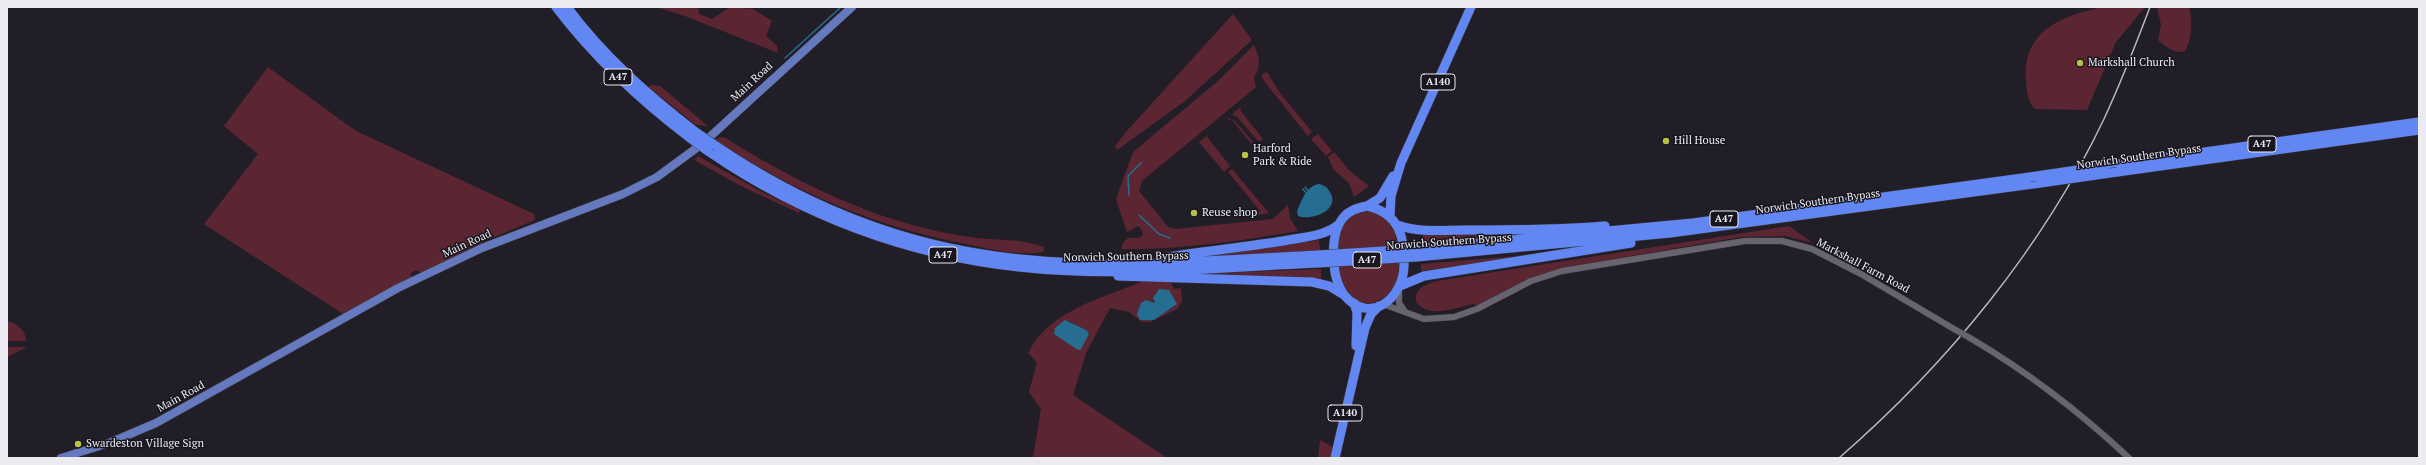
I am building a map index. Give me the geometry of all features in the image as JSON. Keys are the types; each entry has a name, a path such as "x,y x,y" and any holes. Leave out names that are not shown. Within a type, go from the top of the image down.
{"highway":[{"name":"Norwich Southern Bypass","path":"556,7 586,44 656,112 712,149 756,182 808,209 874,235 963,259 1020,268 1066,271 1170,269 1578,243 1755,223 2419,130"},
{"name":"Norwich Southern Bypass","path":"567,7 595,41 693,136"},
{"name":"A140","path":"1390,216 1391,196 1402,163 1472,7"},
{"name":"Norwich Southern Bypass","path":"1416,253 1786,211 2419,122"},
{"name":"Norwich Southern Bypass","path":"712,149 784,188 877,228 937,245 982,254 1037,261 1079,263 1319,259"},
{"name":"A140","path":"1367,206 1380,198 1402,163"},
{"path":"1367,206 1380,209 1390,216 1397,224 1404,256 1400,288 1391,300 1381,305 1366,308 1354,303 1344,295 1335,270 1334,259 1335,233 1338,225 1349,213 1367,206"},
{"name":"A47","path":"1397,224 1416,230 1524,230 1588,228 1786,211"},
{"name":"A47","path":"1400,288 1412,280 1431,275 1755,223"},
{"name":"A47","path":"1037,261 1126,260 1231,250 1314,236 1331,230 1338,225"},
{"name":"A47","path":"963,259 1004,269 1052,275 1230,278 1312,282 1329,286 1344,295"},
{"name":"A140","path":"1354,303 1357,312 1355,367"},
{"name":"A140","path":"1335,458 1355,367 1368,319 1381,305"}],"main road":[{"name":"Main Road","path":"61,458 103,445 156,423 398,288 482,248 623,194 658,177 702,144 814,39 852,7"}],"street":[{"name":"Markshall Farm Road","path":"1381,305 1424,320 1454,317 1478,309 1531,281 1576,268 1745,241 1772,240 1800,245 1828,256 1970,338 2002,359 2071,410 2129,458"},
{"path":"1400,288 1400,303 1407,314"}],"shaded area":[{"path":"656,7 698,7 699,14 712,19 730,7 753,9 772,21 766,36 777,46 778,53 685,16"},
{"path":"2104,7 2145,7 2116,42 2087,110 2035,109 2029,99 2026,81 2027,64 2031,49 2038,37 2060,20 2089,10"},
{"path":"2157,7 2189,7 2191,29 2189,41 2185,51 2174,51 2158,40 2161,25"},
{"path":"1233,14 1252,40 1185,101 1117,150 1115,146 1125,133"},
{"path":"1254,45 1259,61 1258,69 1254,77 1256,87 1142,181 1139,191 1168,227 1175,229 1273,219 1288,205 1290,218 1298,231 1210,244 1165,248 1121,249 1123,243 1128,238 1138,238 1143,235 1142,230 1138,226 1127,232 1116,199 1133,152 1218,81"},
{"path":"268,67 356,131 534,214 535,220 487,240 422,273 416,270 411,273 411,279 343,314 204,224 258,154 224,126"},
{"path":"1267,72 1280,93 1312,132 1308,136 1264,81 1261,75"},
{"path":"650,85 660,86 708,126 696,125 649,87"},
{"path":"1242,106 1240,110 1263,139 1259,142 1238,118 1232,114"},
{"path":"1231,119 1235,121 1256,145 1254,147"},
{"path":"1209,134 1207,137 1230,166 1224,172 1199,142"},
{"path":"1318,134 1332,151 1326,156 1311,139"},
{"path":"724,137 774,167 826,193 880,215 908,224 955,235 1030,243 1044,247 1043,252 1016,253 989,249 936,238 870,218 837,206 774,176 714,139"},
{"path":"1334,152 1349,170 1369,186 1354,197 1349,183 1334,170 1328,157"},
{"path":"698,156 760,191 800,210 799,213 745,188 694,160"},
{"path":"1232,169 1269,213 1257,214 1260,211 1228,172"},
{"path":"1369,211 1385,218 1393,229 1398,246 1399,265 1396,283 1389,294 1375,302 1362,303 1352,297 1344,287 1339,274 1336,244 1339,231 1344,221 1355,214"},
{"path":"1789,226 1813,243 1785,236 1741,237 1561,268 1510,288 1478,306 1473,304 1448,310 1433,311 1424,309 1416,301 1417,293 1420,289 1437,281"},
{"path":"1424,234 1493,236 1493,238 1419,244"},
{"path":"1319,240 1320,251 1191,257"},
{"path":"1529,256 1421,271 1421,264"},
{"path":"1321,269 1321,279 1165,275"},
{"path":"1141,282 1171,282 1174,289 1181,288 1182,302 1177,309 1150,322 1142,322 1129,312 1110,308 1086,353 1073,395 1167,458 1033,458 1041,409 1029,392 1037,362 1028,353 1037,339 1062,317 1077,308","holes":["1159,289 1173,308 1158,315 1154,320 1137,314 1140,305 1146,300 1155,303 1153,300","1069,321 1089,334 1078,350 1055,328"]},
{"path":"7,321 23,331 26,341 7,341"},
{"path":"7,347 27,347 7,357"},
{"path":"1320,440 1333,447 1331,458 1318,458"}],"water":[{"path":"1319,184 1325,186 1331,194 1332,200 1328,210 1316,216 1298,216 1297,211 1305,194 1315,185"},
{"path":"1159,289 1169,290 1177,304 1154,320 1140,320 1137,314 1141,303 1146,300 1155,303 1153,298"},
{"path":"1065,320 1086,330 1089,334 1081,349 1078,350 1054,334 1055,328"}],"waterway":[{"path":"785,58 841,7"},
{"path":"1129,195 1128,176 1141,163"},
{"path":"1305,187 1308,191"},
{"path":"1303,189 1306,193"},
{"path":"1139,215 1159,234 1170,238"}],"railway":[{"path":"1839,458 1879,422 1954,344 1989,302 2021,259 2052,214 2104,119 2150,7"}],"place":[{"name":"Markshall Church","path":"2080,63"},
{"name":"Hill House","path":"1666,141"},
{"name":"Harford Park & Ride","path":"1245,155"},
{"name":"Reuse shop","path":"1194,213"},
{"name":"Swardeston Village Sign","path":"78,444"}]}
